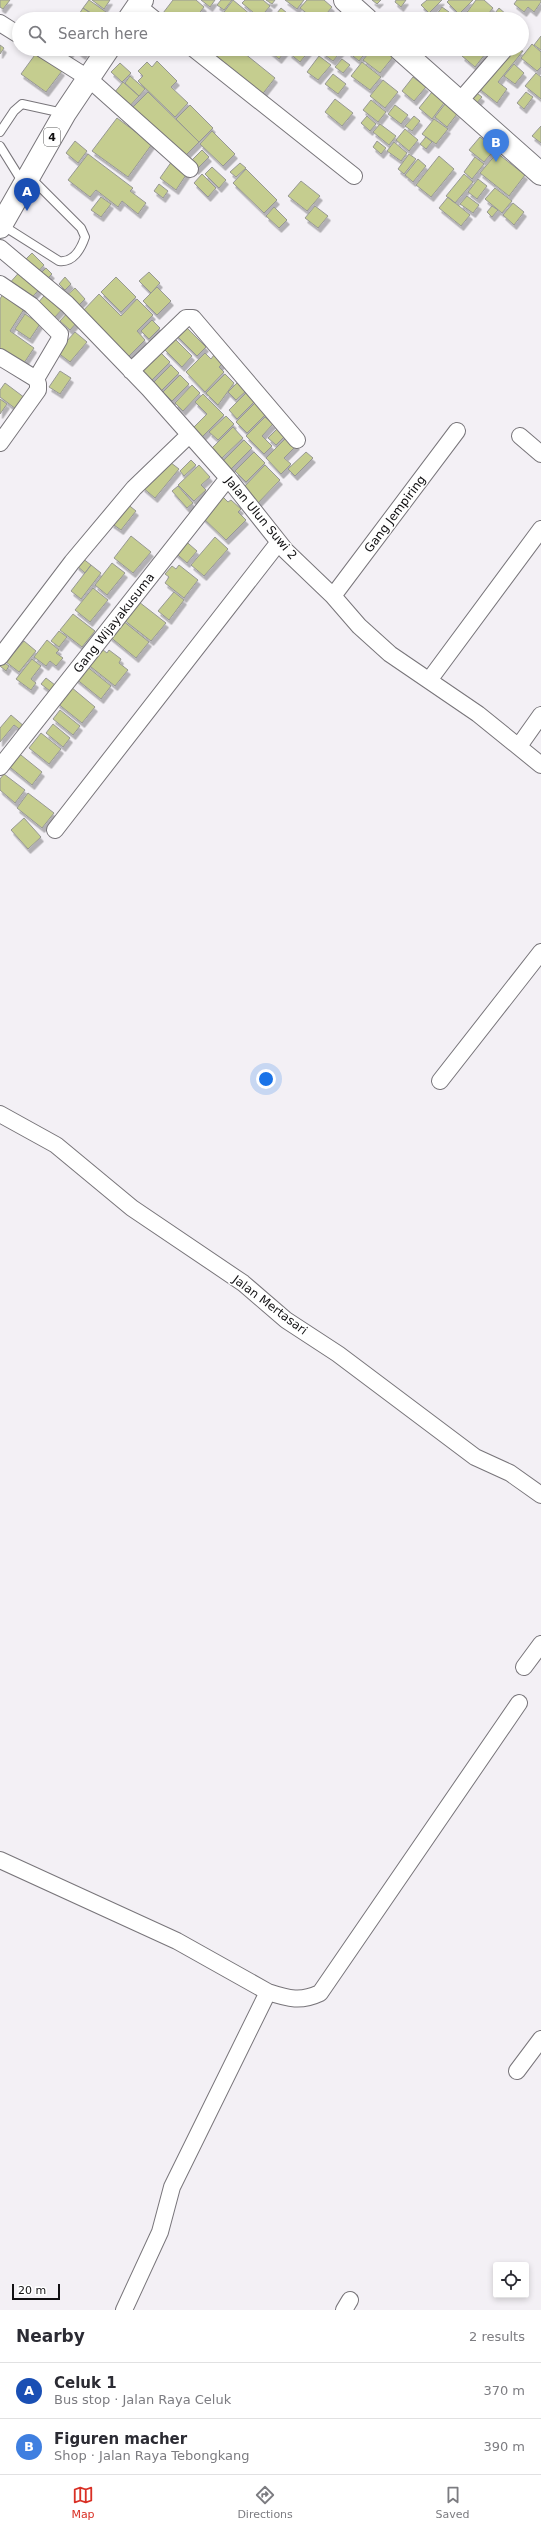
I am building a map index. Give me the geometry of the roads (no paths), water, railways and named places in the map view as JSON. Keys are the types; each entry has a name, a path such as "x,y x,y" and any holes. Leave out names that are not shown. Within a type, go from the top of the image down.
{"main road":[{"path":"346,0 359,12"},
{"name":"4","path":"1,226 26,180 66,113 103,56"},
{"path":"408,56 541,174"}],"street":[{"path":"0,23 12,31"},
{"path":"53,56 88,78 190,169"},
{"path":"203,56 354,176"},
{"path":"459,102 499,56"},
{"name":"Jalan Ulun Suwi 2","path":"0,248 67,304 228,478 279,542 333,596 359,626 390,654 430,679 519,746 541,765"},
{"path":"0,284 31,305 60,334 59,340 36,379"},
{"path":"130,372 176,325 186,318 193,318 297,440"},
{"path":"0,357 36,379 38,384 38,390 0,443"},
{"name":"Gang Jempiring","path":"333,596 456,431"},
{"path":"0,657 72,562 130,494 189,435"},
{"path":"520,436 541,454"},
{"name":"Gang Wijayakusuma","path":"0,767 228,478"},
{"path":"430,679 541,529"},
{"path":"55,830 279,542"},
{"path":"519,746 541,715"},
{"path":"440,1081 541,952"},
{"name":"Jalan Mertasari","path":"1,1116 56,1144 132,1208 243,1283 286,1320 338,1354 475,1457 510,1473 541,1495"},
{"path":"524,1667 541,1644"},
{"path":"0,1860 177,1941 268,1992 284,1997 306,1999 320,1992 519,1703"},
{"path":"124,2310 160,2232 172,2186 268,1992"},
{"path":"518,2071 541,2039"}],"lane":[{"path":"0,132 22,104 66,113"},
{"path":"0,146 26,180 81,228 85,237 82,245 73,258 66,262 59,261 1,226"}],"place":[{"name":"Figuren macher","path":"496,162"},
{"name":"Celuk 1","path":"27,211"}]}
